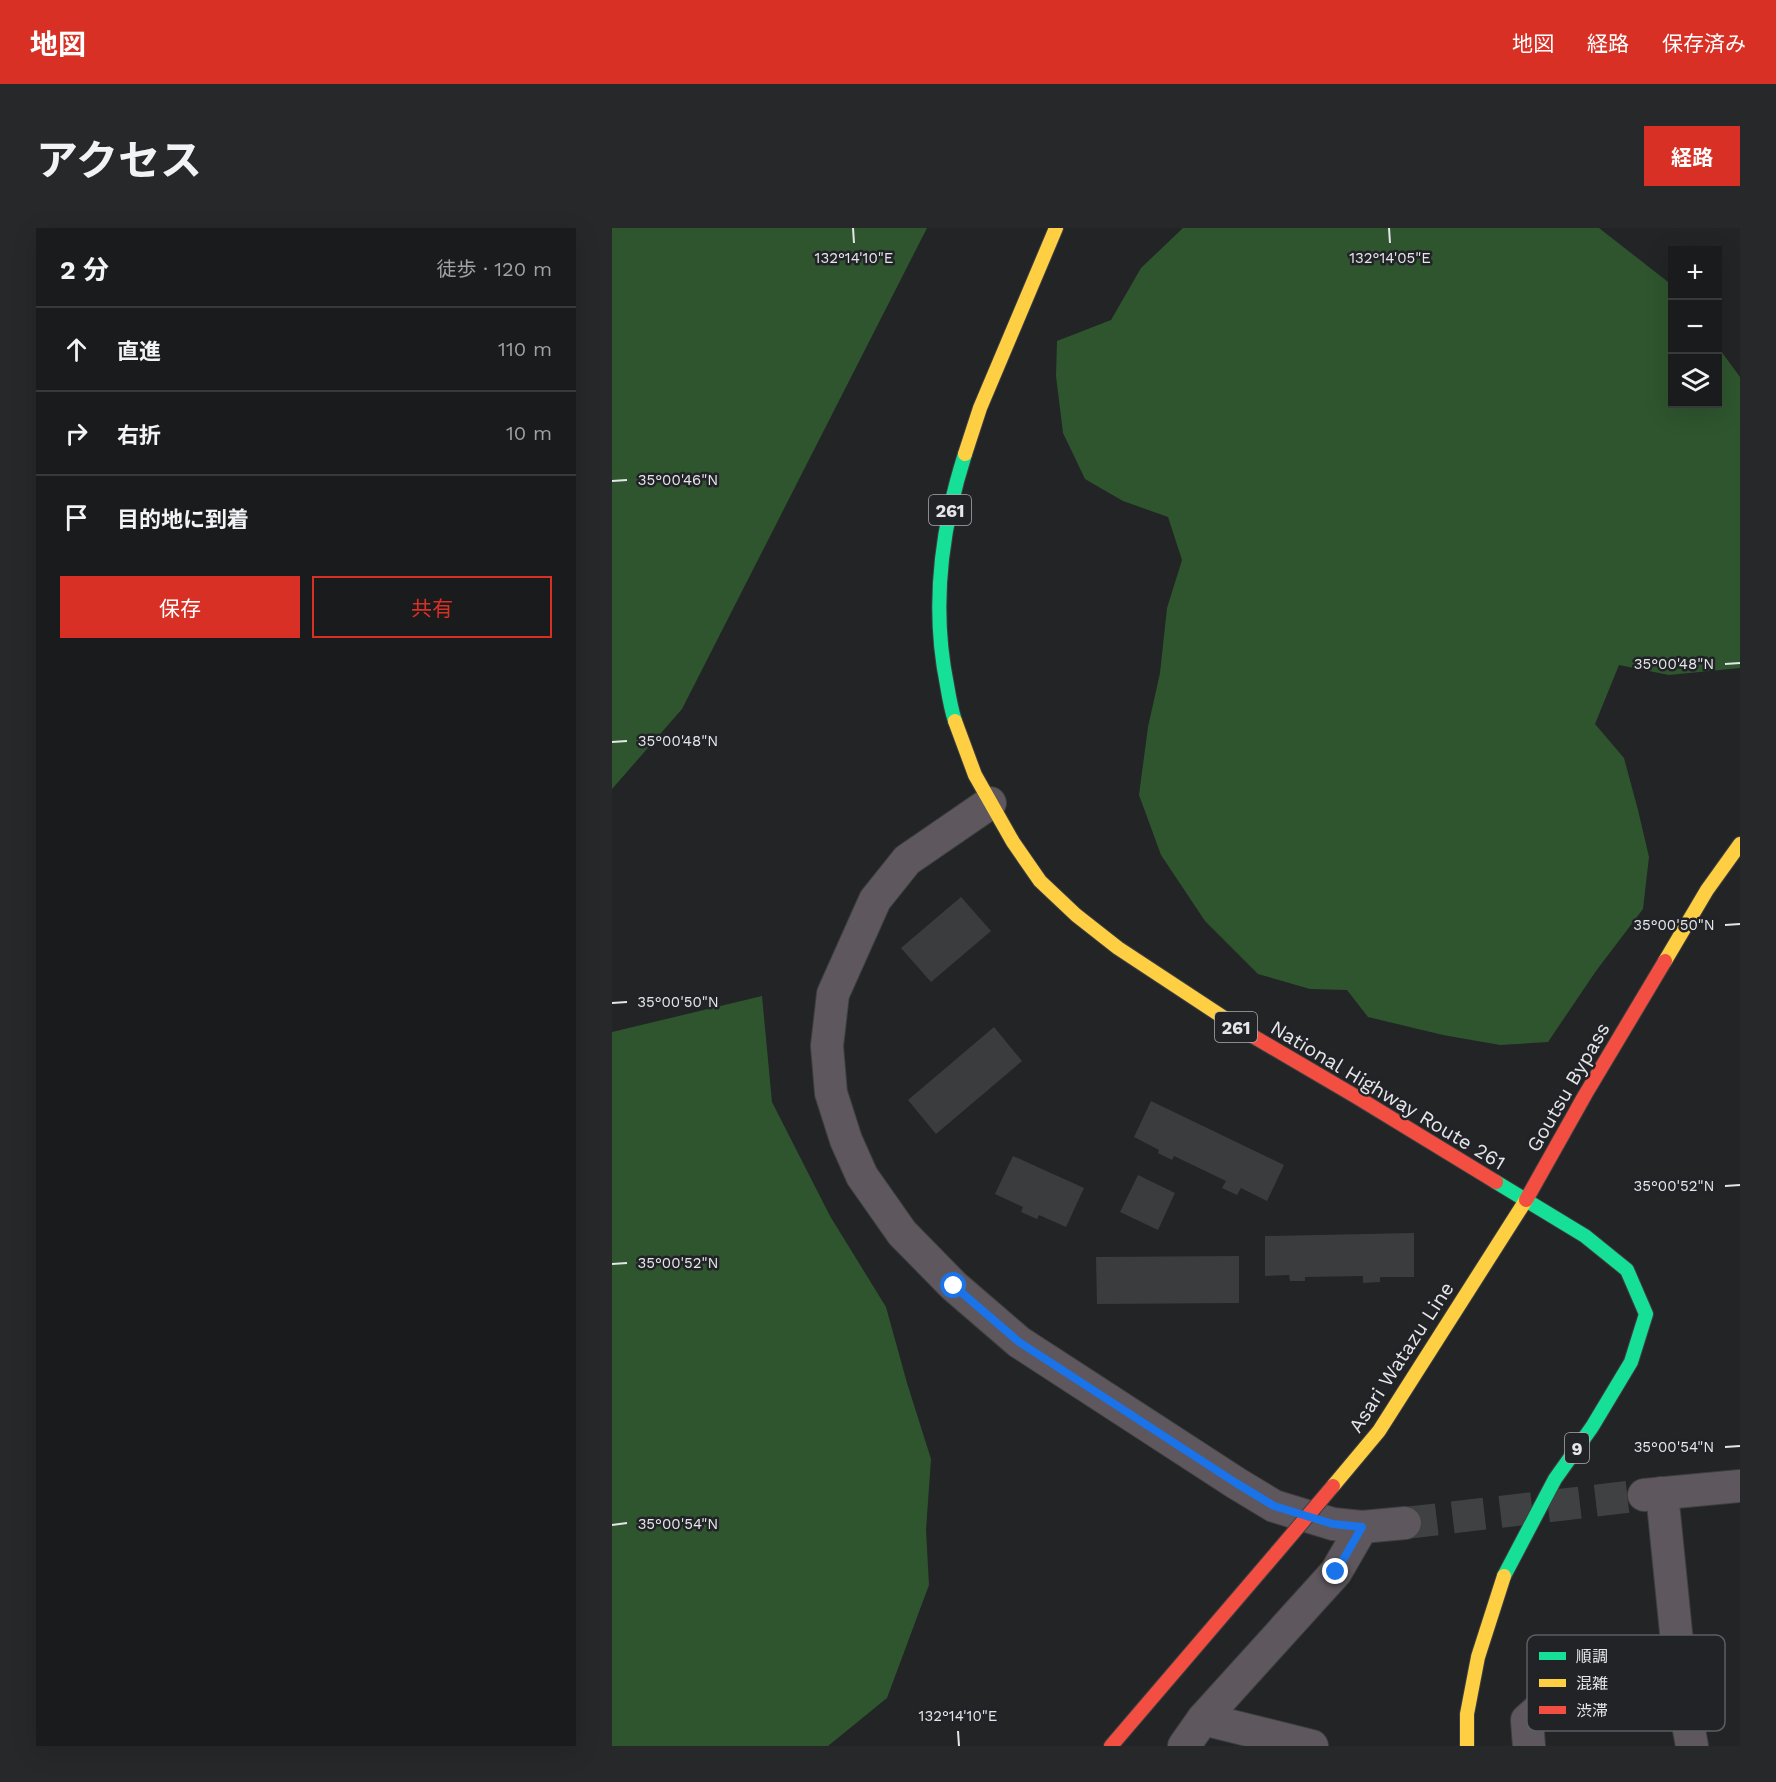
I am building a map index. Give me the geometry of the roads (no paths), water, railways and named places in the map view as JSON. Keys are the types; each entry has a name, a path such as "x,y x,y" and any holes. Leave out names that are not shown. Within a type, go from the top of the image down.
{"main road":[{"name":"National Highway Route 261","path":"1056,228 980,408 956,482 943,542 938,599 942,662 953,715 975,776 1013,842 1040,881 1076,915 1118,948 1230,1023 1526,1200"},
{"name":"Goutsu Bypass","path":"1526,1200 1585,1095 1707,890 1740,844"},
{"name":"Asari Watazu Line","path":"1111,1746 1379,1431 1526,1200"},
{"name":"9","path":"1467,1746 1467,1714 1478,1658 1506,1570 1555,1479 1592,1427 1631,1362 1646,1314 1628,1270 1585,1236 1526,1200"}],"street":[{"path":"990,803 907,860 875,900 833,994 827,1046 831,1093 846,1140 862,1176 902,1233 954,1286 1019,1342 1236,1483 1274,1506 1333,1524 1362,1527 1405,1523"},
{"path":"1674,1635 1653,1494 1740,1486"},
{"path":"1184,1746 1203,1719 1336,1572 1362,1527"},
{"path":"1203,1719 1312,1746"},
{"path":"1527,1731 1528,1746"},
{"path":"1689,1731 1692,1746"}],"tunnel":[{"path":"1405,1523 1644,1495"}]}
